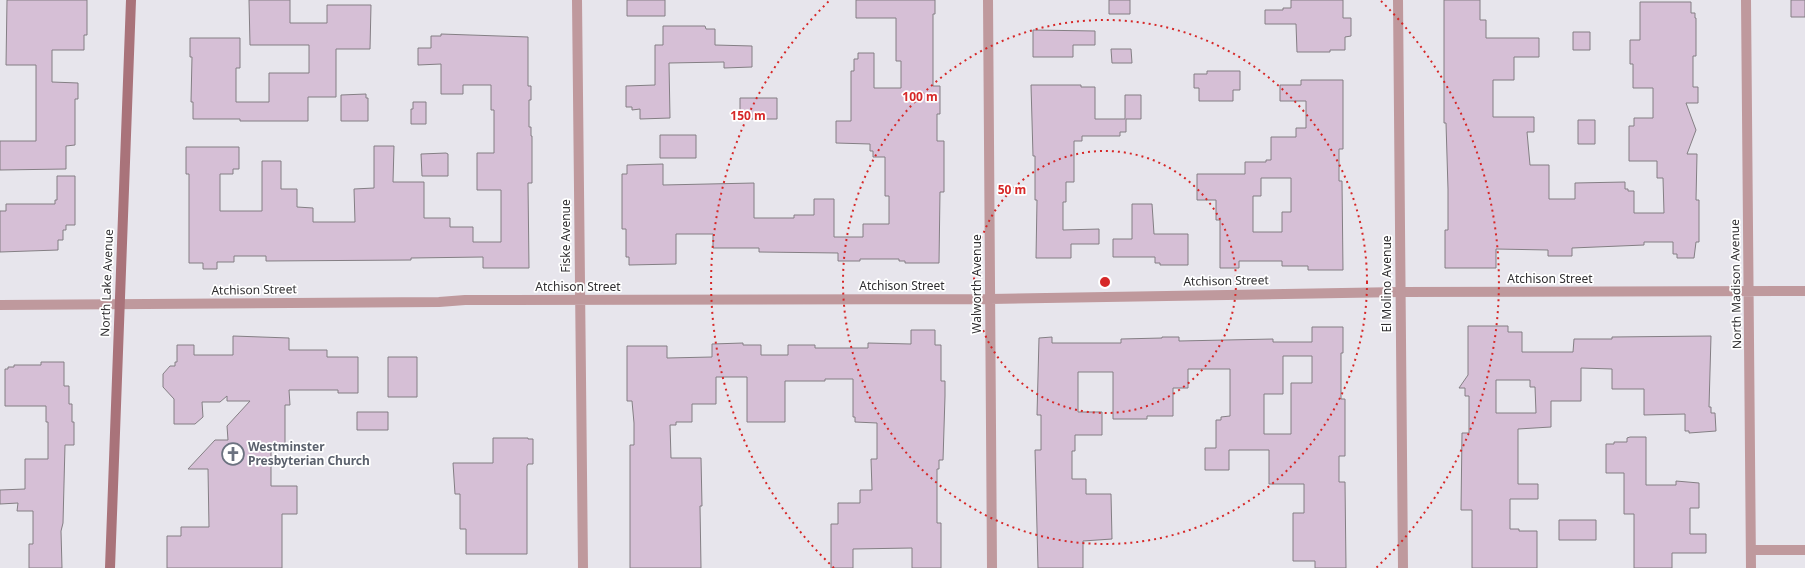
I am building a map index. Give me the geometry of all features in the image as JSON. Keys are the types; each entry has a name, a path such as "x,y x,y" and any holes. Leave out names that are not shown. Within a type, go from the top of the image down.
{"main road":[{"name":"North Lake Avenue","path":"110,568 131,0"}],"street":[{"name":"Fiske Avenue","path":"577,0 583,568"},
{"name":"Walworth Avenue","path":"988,0 992,568"},
{"name":"El Molino Avenue","path":"1398,0 1403,568"},
{"name":"North Madison Avenue","path":"1746,0 1751,568"},
{"name":"Atchison Street","path":"0,305 438,302 465,300 990,299 1400,292 1805,291"},
{"path":"1751,550 1805,550"}],"building":[{"path":"7,0 87,0 87,35 84,35 84,50 52,50 52,82 78,83 78,99 75,99 75,145 66,146 66,169 0,170 0,141 36,141 36,65 6,65"},
{"path":"249,0 290,0 290,23 327,23 327,5 371,5 370,49 336,49 336,97 308,97 308,121 193,119 193,102 191,102 192,57 190,57 190,38 240,38 240,68 236,68 236,102 269,102 269,73 309,73 309,45 250,45"},
{"path":"627,0 665,0 665,16 627,16"},
{"path":"856,0 935,0 935,14 933,14 933,86 940,86 940,114 937,114 937,141 944,141 944,192 940,192 939,263 905,263 905,261 899,261 899,259 860,259 860,261 838,261 838,253 759,252 759,248 713,248 713,234 676,234 676,264 629,265 629,257 626,257 626,229 622,229 622,174 627,174 627,165 663,164 663,185 754,183 754,218 794,218 794,215 814,215 814,199 834,199 834,237 863,237 863,224 889,224 889,196 885,196 885,157 873,157 873,151 870,151 870,144 836,143 836,121 851,121 851,71 854,71 854,59 858,59 858,53 874,53 874,88 901,88 901,61 896,61 896,18 856,18"},
{"path":"1109,0 1130,0 1130,14 1109,14"},
{"path":"1291,0 1343,0 1343,18 1351,18 1351,36 1345,37 1345,50 1330,50 1330,52 1297,52 1296,24 1265,24 1265,10 1283,10 1283,8 1291,8"},
{"path":"1444,0 1480,0 1480,20 1486,20 1486,38 1539,38 1539,57 1514,57 1514,80 1493,80 1493,117 1534,117 1534,132 1527,132 1530,165 1549,165 1549,199 1575,199 1575,183 1625,182 1625,189 1628,189 1628,191 1634,191 1634,213 1664,213 1663,178 1657,178 1657,161 1629,161 1629,126 1634,126 1634,118 1653,118 1653,88 1633,88 1633,64 1630,64 1630,40 1640,40 1640,2 1691,2 1691,13 1695,13 1696,18 1696,56 1693,56 1693,87 1698,87 1698,103 1686,103 1696,130 1687,154 1697,154 1696,200 1699,200 1699,242 1696,242 1694,258 1677,258 1677,254 1673,254 1673,242 1644,242 1644,245 1572,248 1572,256 1548,256 1548,250 1496,249 1496,268 1445,268 1445,230 1448,230 1448,189 1446,123 1444,123"},
{"path":"1791,0 1805,0 1805,17 1791,17"},
{"path":"663,26 705,26 706,29 715,29 715,45 752,46 752,67 724,68 724,62 669,63 670,118 640,119 640,109 632,110 632,107 626,107 626,86 655,85 655,45 663,45"},
{"path":"1033,30 1095,31 1095,45 1073,45 1073,57 1033,57"},
{"path":"1573,32 1590,32 1590,50 1573,50"},
{"path":"441,34 528,37 528,86 531,86 531,100 529,100 529,127 531,127 532,136 532,183 528,183 529,268 483,268 483,257 411,258 411,260 266,261 266,256 234,256 234,262 217,262 217,269 203,269 203,263 189,263 189,174 186,174 186,147 239,147 239,169 233,169 233,174 220,174 220,211 262,211 262,161 281,161 281,189 297,189 297,207 313,208 313,222 355,222 354,189 374,188 374,146 394,146 393,182 424,182 424,218 450,218 450,227 473,227 473,242 501,242 501,190 477,190 477,153 494,153 494,110 491,110 491,85 463,85 463,94 441,94 441,64 418,65 418,48 431,48 431,36 441,36"},
{"path":"1111,49 1131,49 1132,63 1112,63"},
{"path":"1207,71 1240,71 1240,90 1233,90 1233,101 1199,101 1199,88 1194,88 1194,74 1207,74"},
{"path":"1301,80 1343,80 1343,149 1339,149 1339,181 1342,181 1343,270 1308,270 1308,266 1282,266 1282,261 1239,261 1239,268 1220,268 1220,220 1216,220 1216,200 1197,200 1197,174 1245,174 1245,162 1266,162 1266,160 1271,160 1271,137 1296,137 1296,128 1306,128 1306,101 1280,101 1280,85 1301,85","holes":["1261,178 1291,178 1291,212 1282,212 1282,232 1253,232 1253,196 1261,196"]},
{"path":"1031,85 1081,85 1081,87 1095,87 1095,119 1125,119 1125,95 1141,95 1141,119 1126,119 1126,132 1120,132 1120,136 1082,136 1082,141 1074,141 1074,182 1066,182 1066,202 1063,202 1063,230 1099,229 1099,244 1071,244 1071,258 1036,258 1037,200 1035,200 1035,156 1033,156"},
{"path":"366,94 366,98 368,98 368,121 341,121 341,95"},
{"path":"740,98 777,98 777,119 740,119"},
{"path":"413,102 426,102 426,124 411,124 411,109 413,109"},
{"path":"1578,120 1595,120 1595,144 1578,144"},
{"path":"660,135 696,135 696,158 660,158"},
{"path":"421,154 448,154 448,176 422,176"},
{"path":"57,176 75,176 75,225 66,225 66,230 63,230 63,240 58,240 58,250 0,252 0,211 6,211 6,204 55,204 55,200 57,200"},
{"path":"1132,204 1152,204 1154,234 1188,234 1188,265 1160,265 1160,263 1155,263 1155,257 1113,257 1113,239 1132,239"},
{"path":"1468,326 1508,326 1508,332 1522,332 1522,352 1573,352 1574,339 1711,336 1709,407 1711,407 1711,413 1715,413 1716,431 1689,433 1689,431 1685,431 1685,414 1644,415 1644,389 1612,389 1612,369 1581,368 1581,401 1551,401 1551,427 1518,429 1518,484 1538,484 1538,499 1510,499 1510,529 1519,529 1519,531 1537,531 1537,568 1472,568 1472,510 1461,510 1462,433 1469,433 1469,396 1465,396 1465,388 1459,388 1468,375","holes":["1496,380 1530,380 1530,387 1535,387 1536,413 1496,413"]},
{"path":"1312,327 1343,327 1343,353 1341,353 1341,399 1345,399 1345,456 1339,456 1339,482 1345,482 1346,568 1315,568 1315,561 1293,561 1293,513 1304,513 1304,484 1269,484 1269,450 1229,450 1229,470 1205,470 1205,448 1216,448 1216,420 1221,420 1221,417 1230,416 1230,369 1188,369 1188,388 1173,388 1173,416 1147,416 1147,419 1113,419 1113,372 1078,372 1078,412 1102,412 1102,435 1075,435 1075,451 1072,451 1072,479 1086,479 1086,494 1111,494 1112,539 1083,541 1083,568 1038,568 1035,450 1041,450 1041,415 1037,415 1039,338 1052,337 1052,343 1121,343 1121,339 1162,337 1179,337 1179,341 1273,339 1273,342 1312,342","holes":["1283,356 1312,356 1312,383 1291,383 1291,434 1264,434 1264,394 1283,394"]},
{"path":"911,330 935,330 935,345 941,345 941,381 945,381 945,396 943,460 939,460 939,469 937,469 937,523 941,523 941,568 912,568 912,548 853,549 853,568 831,568 831,524 838,524 838,503 860,503 860,490 872,490 871,459 877,459 877,423 855,422 855,417 853,417 853,379 785,381 785,422 747,422 747,377 716,377 716,404 692,404 692,422 676,422 676,425 670,425 671,458 701,458 701,568 630,568 630,445 634,445 634,423 632,401 627,401 627,346 667,346 667,358 712,357 712,344 743,343 743,345 761,345 761,355 788,355 788,345 815,345 815,348 868,348 868,343 911,344"},
{"name":"Westminster Presbyterian Church","path":"233,336 289,338 289,350 327,350 327,357 358,357 358,393 338,393 338,390 289,390 290,405 285,405 285,450 271,450 271,486 297,486 297,514 282,514 282,568 167,568 167,536 181,536 181,527 209,527 208,469 188,469 215,440 228,440 227,426 250,401 227,401 227,396 220,402 202,402 203,417 195,424 174,424 174,399 163,387 163,374 170,366 175,366 175,362 177,362 177,345 194,345 194,355 233,355"},
{"path":"388,357 417,357 417,397 388,397"},
{"path":"41,362 64,362 64,386 69,386 69,404 72,404 72,422 74,422 74,445 65,445 63,523 61,531 62,568 29,568 29,544 33,544 33,511 17,511 18,503 0,504 0,490 25,489 25,459 48,459 48,422 46,422 46,406 5,406 5,369 8,369 8,367 14,367 14,365 41,365"},
{"path":"357,412 388,412 388,430 357,430"},
{"path":"1646,437 1646,485 1676,485 1676,481 1699,483 1699,508 1690,508 1690,534 1706,534 1706,553 1672,553 1672,568 1634,568 1634,514 1624,514 1624,473 1606,473 1606,444 1614,444 1614,442 1627,442 1627,438"},
{"path":"493,438 533,439 533,464 528,464 527,466 527,554 466,554 466,529 460,529 460,494 455,494 453,463 493,463"},
{"path":"1559,520 1596,520 1596,540 1559,540"}],"place":[{"name":"Westminster Presbyterian Church","path":"233,454"}]}
